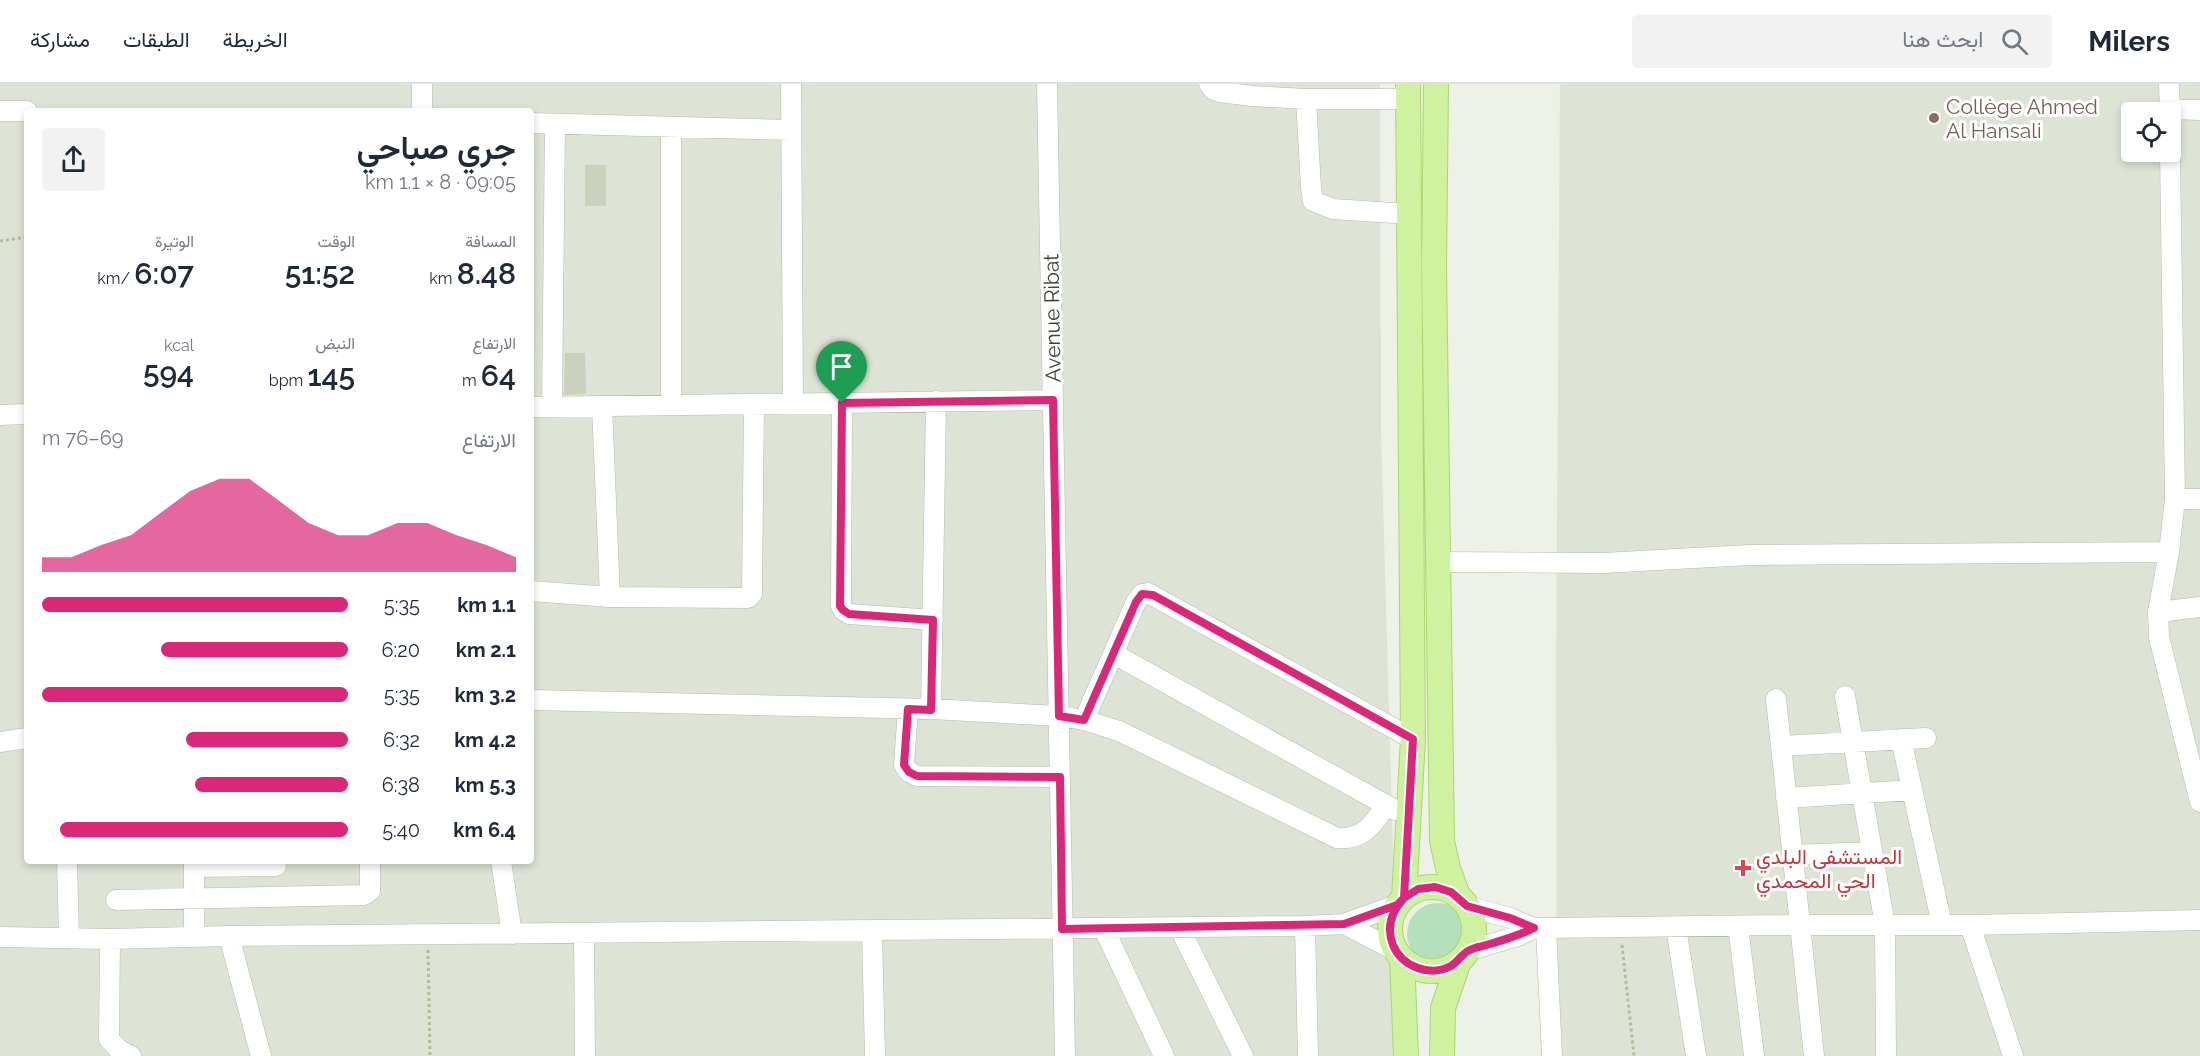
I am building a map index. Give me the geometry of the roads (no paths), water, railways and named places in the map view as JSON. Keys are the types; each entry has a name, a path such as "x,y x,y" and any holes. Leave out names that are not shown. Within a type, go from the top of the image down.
{"main road":[{"path":"1436,84 1434,268 1442,841 1448,868 1462,901 1472,917 1473,928 1472,940 1463,956 1443,1008 1442,1056"},
{"path":"1406,1056 1399,955 1392,942 1390,923 1401,901 1413,739 1408,91"},
{"path":"1401,901 1418,889 1435,887 1443,888 1462,901"},
{"path":"1399,955 1419,969 1430,971 1450,967 1463,956"}],"street":[{"path":"422,84 422,108"},
{"path":"791,84 793,403"},
{"name":"Avenue Ribat","path":"1047,84 1065,1056"},
{"path":"1209,84 1214,90 1229,93 1306,99 1408,91"},
{"path":"2169,84 2169,102"},
{"path":"1306,99 1313,201 1333,209 1409,214"},
{"path":"2181,111 2200,110"},
{"path":"0,111 24,111"},
{"path":"534,123 791,130"},
{"path":"552,407 555,124"},
{"path":"671,127 671,405"},
{"path":"2170,162 2175,499 2169,552 2158,612 2159,637 2200,802"},
{"path":"534,407 1053,400"},
{"path":"931,710 936,401"},
{"path":"842,403 840,606 849,614 933,620"},
{"path":"534,591 610,597 748,598 752,594 754,404"},
{"path":"602,406 610,597"},
{"path":"0,414 24,414"},
{"path":"2175,499 2200,499"},
{"path":"1439,562 1603,563 1749,555 2169,552"},
{"path":"1084,720 1136,602 1142,594 1148,593 1413,739"},
{"path":"2158,612 2200,607"},
{"path":"1114,654 1385,806 1409,817"},
{"path":"1845,696 1885,925 1886,1056"},
{"path":"1776,699 1814,1056"},
{"path":"534,700 908,709 1059,716 1084,720 1119,731 1337,838 1347,839 1364,833 1374,824 1385,806"},
{"path":"908,709 904,765 909,772 917,776 1060,777"},
{"path":"0,742 24,738"},
{"path":"1781,746 1926,738"},
{"path":"1901,739 1942,925"},
{"path":"1786,798 1912,790"},
{"path":"1792,855 1872,852"},
{"path":"67,864 69,939"},
{"path":"194,864 194,937"},
{"path":"250,864 276,866"},
{"path":"116,900 364,895 370,891 370,864"},
{"path":"501,864 512,934"},
{"path":"0,937 110,939 1305,926 1344,924 1401,901"},
{"path":"1462,901 1540,928 1970,925 2200,920"},
{"path":"1344,924 1399,955"},
{"path":"1970,925 2013,1056"},
{"path":"1305,926 1308,1056"},
{"path":"1738,926 1754,1056"},
{"path":"1676,927 1696,1056"},
{"path":"1463,956 1540,928"},
{"path":"1540,928 1552,1056"},
{"path":"1104,929 1164,1056"},
{"path":"1180,929 1243,1056"},
{"path":"872,932 875,1056"},
{"path":"584,933 585,1056"},
{"path":"229,936 261,1056"},
{"path":"110,939 109,1039 119,1050 131,1056"}],"place":[{"name":"Collège Ahmed Al Hansali","path":"1934,118"},
{"name":"المستشفى البلدي الحي المحمدي","path":"1743,868"}]}
